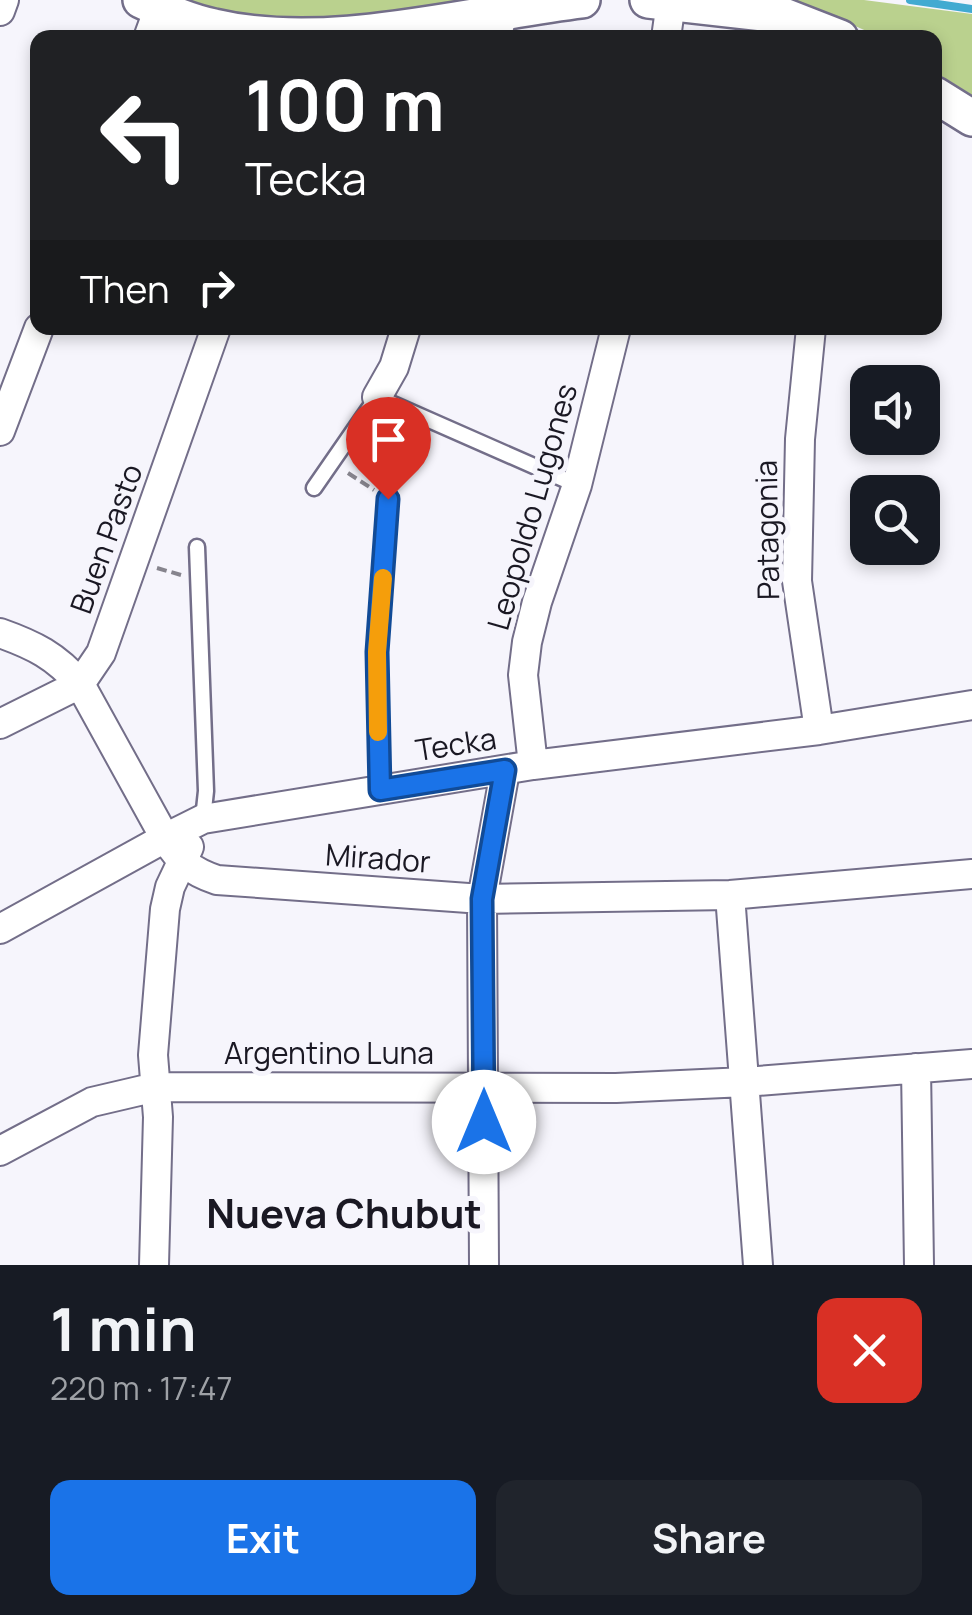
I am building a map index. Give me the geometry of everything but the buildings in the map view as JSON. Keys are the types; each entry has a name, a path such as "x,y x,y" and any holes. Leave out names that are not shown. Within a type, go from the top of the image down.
{"street":[{"path":"0,11 4,0"},
{"path":"386,30 500,25 582,0"},
{"path":"665,30 660,1 781,15 821,30"},
{"path":"149,15 227,30"},
{"path":"942,99 972,118"},
{"path":"0,431 36,335"},
{"name":"Buen Pasto","path":"80,684 101,652 214,335"},
{"path":"378,396 394,367 404,335"},
{"name":"Leopoldo Lugones","path":"534,765 523,675 527,642 576,486 614,335"},
{"name":"Patagonia","path":"810,335 798,478 797,581 819,730"},
{"path":"0,633 35,645 62,662 80,684 181,863"},
{"path":"0,724 80,684"},
{"name":"Tecka","path":"164,838 203,819 534,765 819,730 972,705"},
{"path":"484,1265 482,899 505,770"},
{"path":"154,1265 153,1056 165,909 181,863 203,819"},
{"path":"0,929 164,838"},
{"name":"Mirador","path":"181,863 216,880 482,899 730,896 972,874"},
{"path":"730,896 758,1265"},
{"name":"Argentino Luna","path":"0,1152 92,1102 156,1087 616,1088 972,1064"},
{"path":"916,1068 919,1265"}],"lane":[{"path":"314,488 378,396 576,486"},
{"path":"380,790 377,652 388,499"},
{"path":"196,547 206,791 203,819"}],"path":[{"path":"331,463 388,499"},
{"path":"133,561 198,580"}],"green space":[{"path":"176,0 469,0 359,14 284,18 210,10"},
{"path":"774,0 864,0 972,14 972,95 942,76 942,30 864,30 803,3"}],"waterway":[{"path":"910,0 972,9"}],"slow traffic":[{"path":"378,732 377,652 383,578"}],"district":[{"name":"Nueva Chubut","path":"344,1214"}],"route":[{"path":"388,499 377,652 380,790 505,770 482,899 484,1122"}]}
